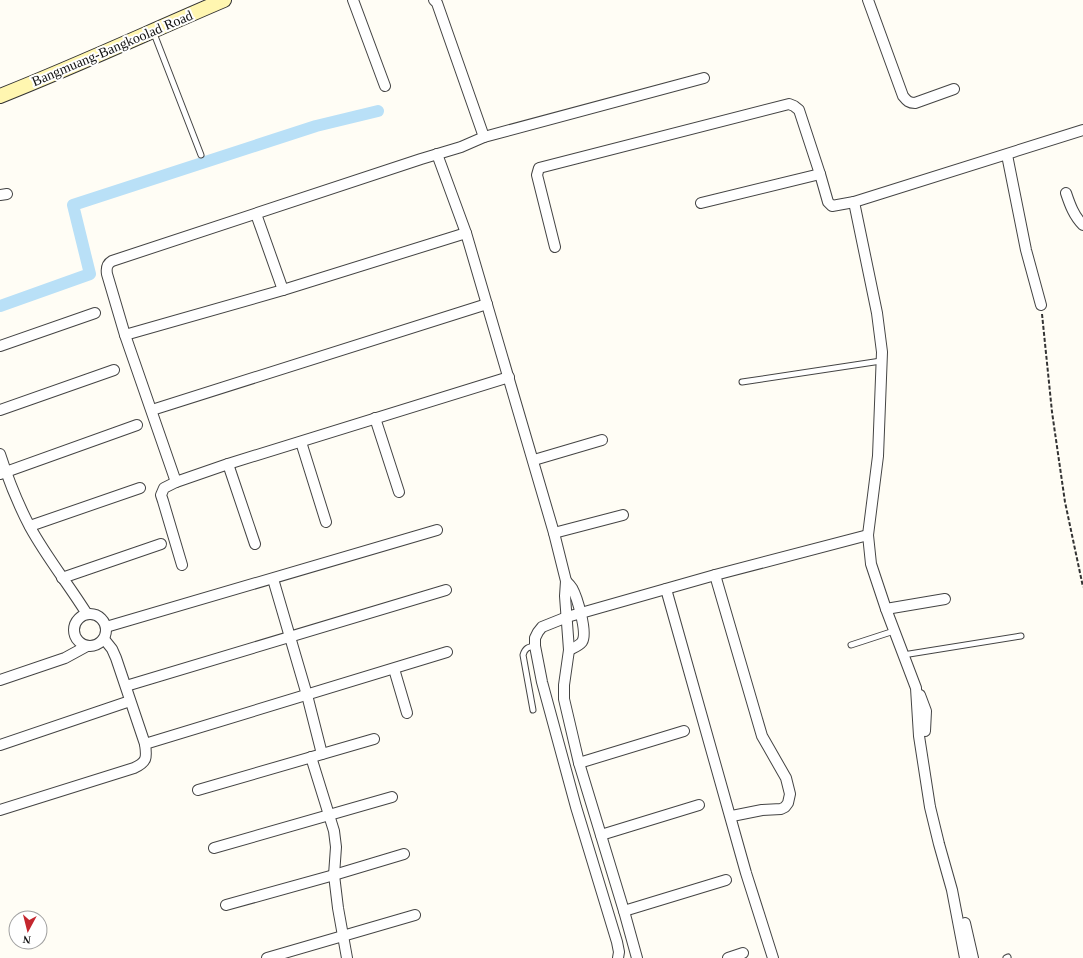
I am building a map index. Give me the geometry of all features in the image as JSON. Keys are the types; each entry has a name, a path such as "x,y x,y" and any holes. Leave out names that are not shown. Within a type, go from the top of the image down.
{"street":[{"name":"Bangmuang-Bangkoolad Road","path":"0,96 65,70 152,30 224,0"},
{"path":"353,0 385,86"},
{"path":"868,0 906,101 915,103 954,89"},
{"path":"436,1 484,138"},
{"path":"176,482 125,336 107,274 107,267 110,262 461,147 484,138 704,78"},
{"path":"555,247 537,175 538,169 541,167 788,104 799,110 828,202 832,206 854,202 1083,130"},
{"path":"437,154 466,233 534,460 566,581 565,596 569,650 564,685 564,699 579,763 637,958"},
{"path":"1007,155 1026,250 1041,305"},
{"path":"702,203 820,174"},
{"path":"1066,193 1074,213 1083,225"},
{"path":"854,202 877,313 882,352 878,456 868,535 871,564 903,655 926,711 925,737 938,817 942,838 955,879 973,958"},
{"path":"256,214 283,290"},
{"path":"125,336 283,290 466,233"},
{"path":"152,410 487,304"},
{"path":"0,346 95,314"},
{"path":"0,410 114,370"},
{"path":"182,566 161,494 164,488 176,482 228,464 508,377"},
{"path":"375,418 399,492"},
{"path":"3,472 137,424"},
{"path":"534,460 602,440"},
{"path":"301,442 326,522"},
{"path":"0,454 3,472 30,526 62,578 87,614"},
{"path":"228,464 255,544"},
{"path":"30,526 140,488"},
{"path":"554,533 623,515"},
{"path":"106,627 437,530"},
{"path":"618,958 619,952 617,942 576,806 542,682 535,646 535,638 538,632 542,627 567,617 716,575 868,535"},
{"path":"62,578 161,544"},
{"path":"716,575 762,736 786,778 790,794 788,803 781,809 762,810 732,816"},
{"path":"273,579 308,695 322,754"},
{"path":"566,581 572,587 581,613 583,639 581,643 569,650"},
{"path":"666,589 732,816 746,872 773,958"},
{"path":"126,686 446,590"},
{"path":"886,609 945,599"},
{"path":"87,614 93,614 99,617 104,621 106,627 104,639 100,644 94,646 81,644 74,634 74,627 77,621 87,614"},
{"path":"0,810 141,765 145,760 147,754 145,744 126,686 112,649 104,639"},
{"path":"0,680 64,658 87,646"},
{"path":"145,744 447,652"},
{"path":"394,669 407,713"},
{"path":"916,688 919,736 930,807 938,844 952,890 965,958"},
{"path":"0,745 130,701"},
{"path":"579,763 684,731"},
{"path":"198,790 374,739"},
{"path":"310,757 329,816 336,847 334,875 342,936 347,958"},
{"path":"214,848 392,797"},
{"path":"601,835 699,805"},
{"path":"226,905 404,854"},
{"path":"624,911 726,880"},
{"path":"267,958 415,915"},
{"path":"728,958 743,953"}],"lane":[{"path":"152,30 201,156"},
{"path":"742,382 881,361"},
{"path":"851,645 894,630"},
{"path":"903,655 1021,636"},
{"path":"533,710 523,655 524,650 535,646"}],"path":[{"path":"1041,305 1052,412 1065,502 1083,587"}],"waterway":[{"path":"0,306 90,274 73,205 316,126 378,111"}]}
